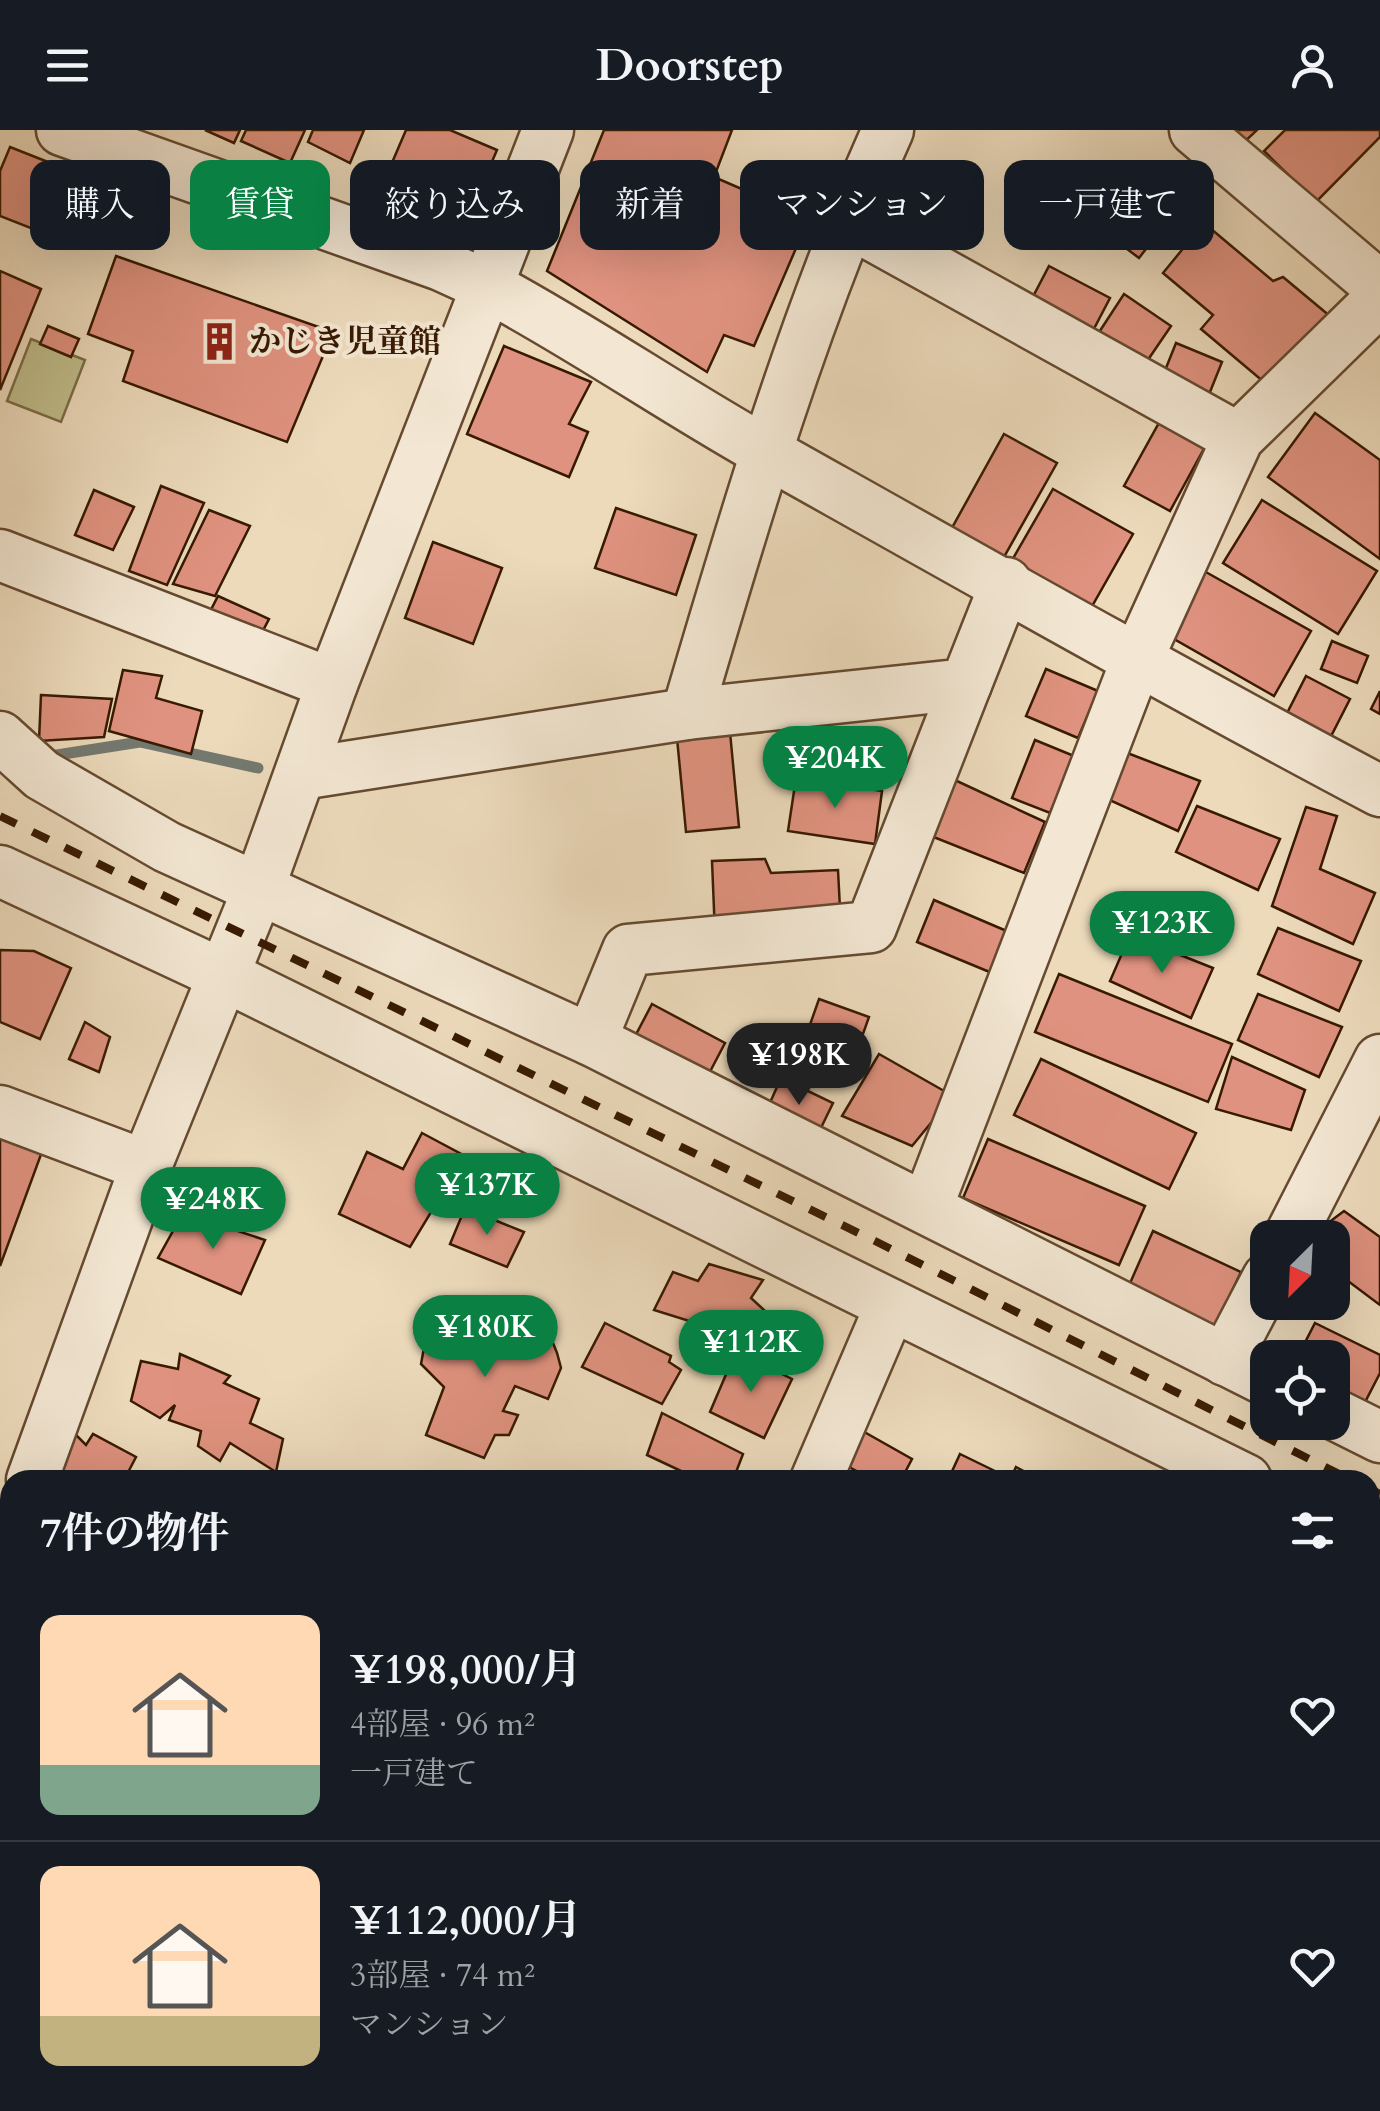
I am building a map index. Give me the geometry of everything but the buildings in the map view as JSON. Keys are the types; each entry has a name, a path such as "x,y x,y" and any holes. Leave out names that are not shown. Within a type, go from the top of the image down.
{"street":[{"path":"62,130 441,265 486,286 764,451 1006,583 1136,662 1380,791"},
{"path":"36,1470 146,1166 258,890 332,684 548,130"},
{"path":"874,160 888,130"},
{"path":"1195,130 1380,286"},
{"path":"687,714 764,451 837,250"},
{"path":"898,250 1238,438"},
{"path":"927,1207 1136,662 1238,438 1380,299"},
{"path":"0,555 332,684"},
{"path":"591,1040 628,950 871,927 1006,583"},
{"path":"300,774 687,714 966,684"},
{"path":"0,737 42,775 167,847 591,1040 1246,1370 1258,1320"},
{"path":"0,871 222,975 1226,1470"},
{"path":"1297,1220 1380,1060"},
{"path":"0,1111 146,1166"},
{"path":"820,1470 890,1305"},
{"path":"1350,1422 1380,1437"}],"shaded area":[{"path":"31,339 85,360 61,422 7,401"}],"waterway":[{"path":"44,757 140,742 258,768"}],"railway":[{"path":"0,816 875,1241 1331,1470"}],"place":[{"name":"かじき児童館","path":"219,342"}]}
